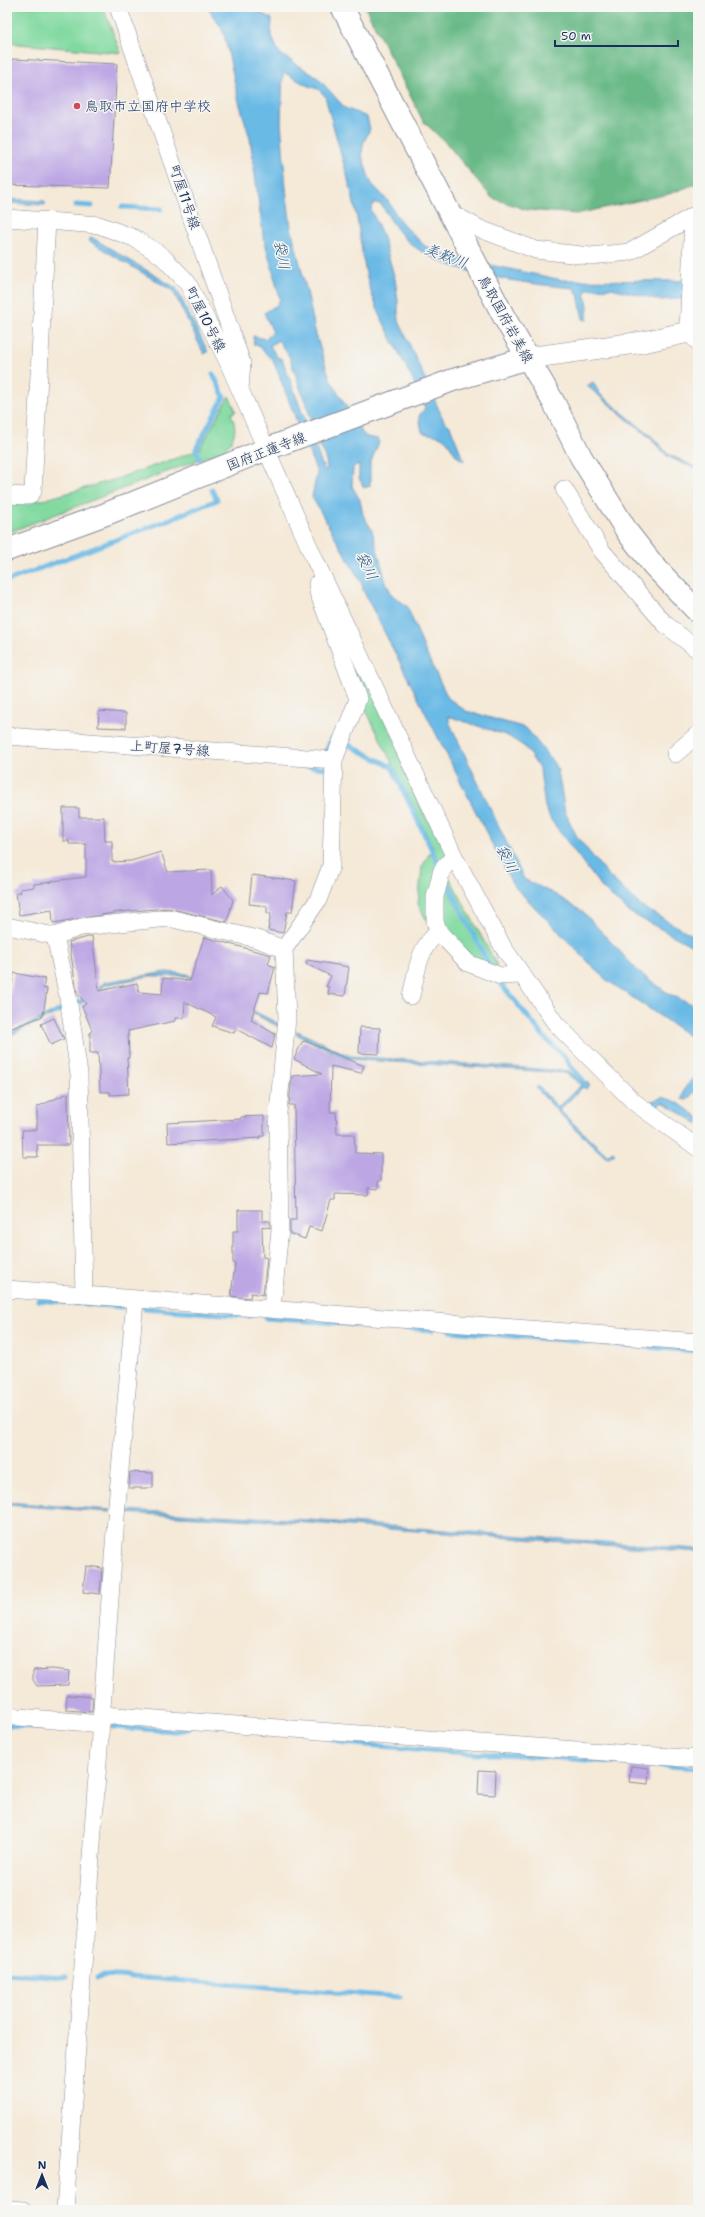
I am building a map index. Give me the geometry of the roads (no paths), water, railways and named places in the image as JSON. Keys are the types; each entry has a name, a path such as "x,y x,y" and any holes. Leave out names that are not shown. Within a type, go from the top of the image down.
{"main road":[{"name":"鳥取国府岩美線","path":"342,7 465,244 504,317 554,403 581,457 628,533 654,566 698,612"},
{"name":"国府正蓮寺線","path":"7,550 106,514 267,449 442,384 528,358"}],"street":[{"name":"町屋11号線","path":"118,7 242,363 240,389"},
{"path":"452,218 460,218 480,229 536,250 590,256 630,252 696,215 695,335 528,358"},
{"name":"町屋10号線","path":"7,218 99,225 134,238 162,256 187,282 240,389 315,560 454,856 503,947 556,1024 634,1102 698,1148"},
{"path":"7,495 29,496 33,491 47,220"},
{"path":"564,489 602,551 665,624 698,650"},
{"path":"272,1308 280,1230 278,1113 287,1018 284,949 318,900 331,866 334,760 358,699 318,592 315,560"},
{"path":"675,754 698,734"},
{"name":"上町屋7号線","path":"7,736 334,760"},
{"path":"454,856 442,870 435,897 435,922 439,932 468,963 500,976 522,975"},
{"path":"7,926 55,936 81,927 169,918 258,939 284,949"},
{"path":"411,996 421,954 429,939 439,932"},
{"path":"55,936 68,997 79,1074 84,1295"},
{"path":"7,1289 135,1300 272,1308 698,1342"},
{"path":"65,2210 117,1504 135,1300"},
{"path":"7,1716 102,1719 698,1760"},
{"path":"7,2209 23,2210"}],"water":[{"path":"207,7 250,7 272,19 271,35 279,53 318,78 345,108 367,117 370,129 363,144 362,155 372,184 388,201 401,222 425,246 452,257 562,280 698,281 694,298 660,300 611,288 587,289 585,293 588,306 587,320 583,319 578,294 574,288 513,281 449,265 431,257 410,243 396,227 381,204 374,203 371,210 382,234 395,279 398,301 398,319 444,421 450,426 464,461 460,459 443,438 422,432 419,416 425,408 384,324 368,283 353,199 325,96 318,89 308,86 283,72 281,121 286,189 291,228 316,335 330,379 363,434 367,437 378,439 379,442 370,464 370,486 364,488 359,478 359,465 356,465 353,468 352,486 360,500 363,515 372,530 386,583 392,595 407,606 426,653 448,698 466,711 526,728 553,762 558,771 565,812 577,837 607,874 642,907 698,938 698,949 629,912 602,888 551,820 545,807 540,770 525,747 508,736 448,716 450,724 524,879 556,895 583,912 640,973 669,994 698,1007 698,1042 604,978 513,885 363,590 362,584 312,497 317,473 273,360 257,345 254,345 253,336 265,339 273,332 264,313 277,305 280,299 263,234 250,138 239,102 225,38 221,27","holes":["278,340 289,356 327,464 327,469 324,470 282,359 277,357 270,346"]},
{"path":"7,199 45,201 45,205 7,203"},
{"path":"91,237 176,288 208,352 204,354 173,291 89,241"},
{"path":"593,382 600,394 652,437 669,455 698,468 698,470 667,456 650,438 587,386"},
{"path":"166,972 187,974 199,983 279,1024 279,1027 196,984 188,976 150,976 106,985 81,1004 80,1001 105,982"},
{"path":"60,1009 61,1011 7,1037 7,1034"},
{"path":"297,1031 350,1056 569,1071 583,1083 586,1081 590,1085 586,1089 583,1087 559,1110 607,1155 613,1151 615,1153 609,1157 605,1157 565,1119 536,1088 538,1086 558,1107 581,1085 566,1073 348,1059 296,1034"},
{"path":"698,1071 696,1088 689,1097 685,1100 682,1099 685,1088"},
{"path":"663,1097 677,1102 698,1117 698,1124 665,1103 661,1103 656,1108 650,1102"},
{"path":"7,1502 111,1510 110,1512 7,1505"},
{"path":"123,1510 309,1520 698,1549 698,1552 309,1523 124,1513"}],"waterway":[{"path":"76,205 92,206"},
{"path":"122,207 161,209"},
{"path":"200,459 196,449 224,397 213,374"},
{"path":"7,581 217,500 212,490"},
{"path":"326,751 331,739 333,740"},
{"path":"349,745 392,767 440,867"},
{"path":"304,766 326,768"},
{"path":"445,878 490,967"},
{"path":"497,979 546,1039 566,1058 571,1067 583,1080"},
{"path":"55,1013 86,999"},
{"path":"38,1300 122,1307"},
{"path":"144,1308 249,1316"},
{"path":"266,1318 432,1330"},
{"path":"450,1331 698,1351"},
{"path":"7,1725 44,1728"},
{"path":"113,1727 175,1731 187,1729"},
{"path":"333,1739 343,1743 478,1754 502,1754 698,1768"},
{"path":"7,1973 66,1977"},
{"path":"97,1979 104,1975 400,1997"}],"place":[{"name":"鳥取市立国府中学校","path":"77,106"}],"water label":[{"name":"袋川","path":"282,255"},
{"name":"美歎川","path":"446,256"},
{"name":"袋川","path":"367,566"},
{"name":"袋川","path":"507,859"}]}
